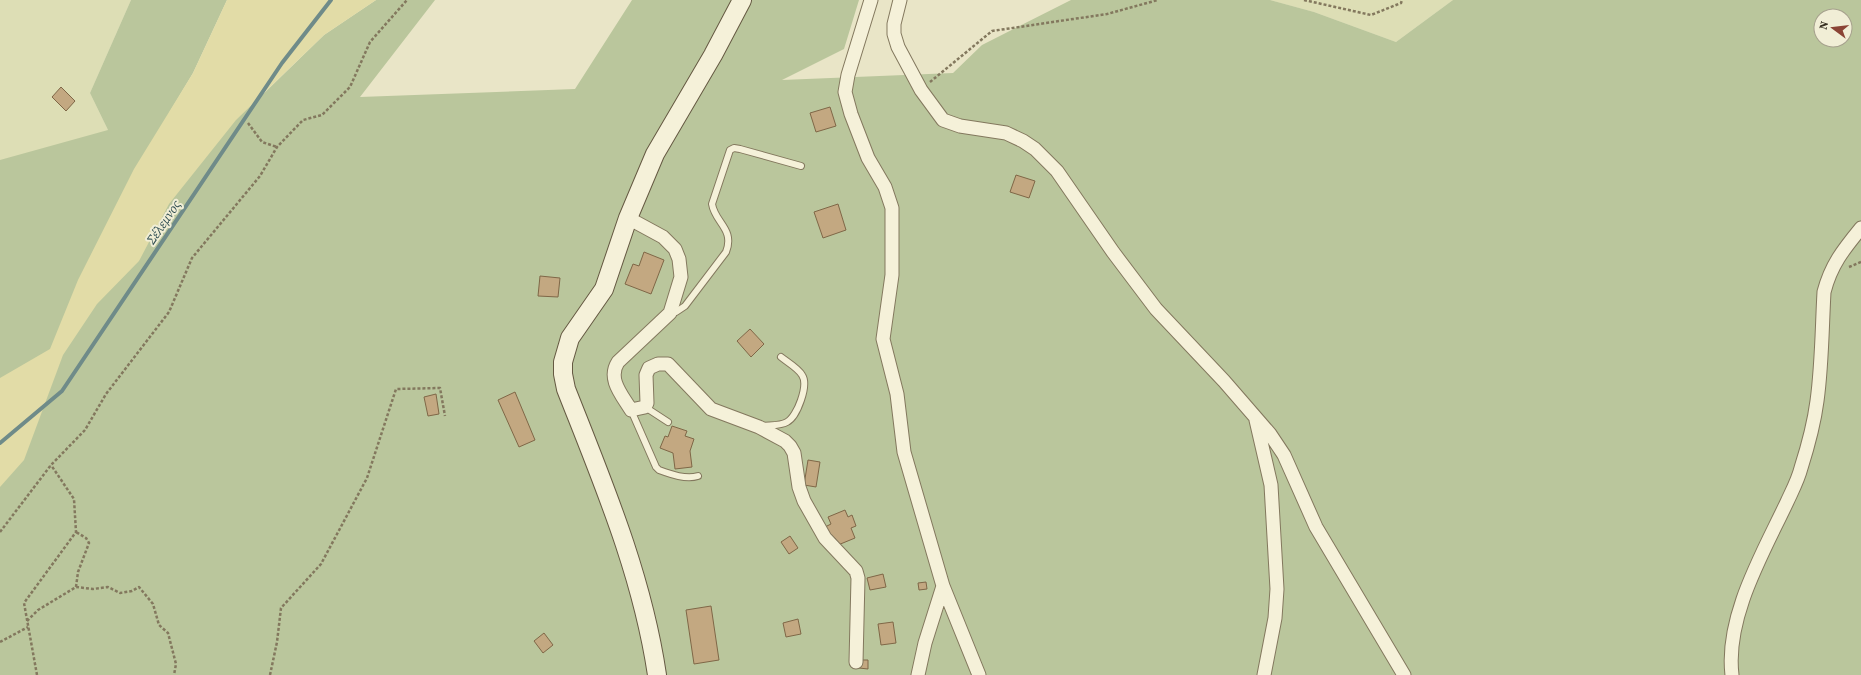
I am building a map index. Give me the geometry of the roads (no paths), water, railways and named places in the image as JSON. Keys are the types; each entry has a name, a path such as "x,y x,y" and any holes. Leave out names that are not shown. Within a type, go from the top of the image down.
{"main road":[{"path":"657,675 652,639 621,528 566,389 563,374 563,362 570,338 604,289 628,218 655,154 713,55 742,0"}],"street":[{"path":"871,0 848,75 845,92 851,114 868,158 885,187 892,208 892,275 883,339 897,394 904,452 943,586 979,675"},
{"path":"900,0 894,24 894,34 898,47 921,90 943,120 960,126 1006,133 1035,148 1057,171 1113,252 1156,309 1270,434 1284,455 1316,527 1404,675"},
{"path":"628,218 663,237 675,250 679,259 681,277 670,313 615,367 614,382 631,410 645,407 647,371 649,368 664,363 668,364 711,409 759,427 785,441 790,446 794,453 799,486 804,501 825,538 856,571 858,578 856,662"},
{"path":"1732,675 1730,661 1731,647 1736,621 1750,584 1801,470 1811,434 1818,400 1824,292 1828,275 1839,255 1861,228"},
{"path":"1255,418 1271,484 1277,589 1275,618 1264,675"},
{"path":"918,675 925,643 943,586"}],"lane":[{"path":"670,313 676,312 684,306 726,252 729,245 728,234 712,204 730,150 734,148 740,149 801,166"},
{"path":"759,427 787,423 793,417 798,407 805,386 805,380 802,374 781,357"},
{"path":"645,407 668,422"},
{"path":"631,410 656,467 659,470 684,477 692,478 698,476"}],"waterway":[{"name":"Σέλεμνος","path":"0,443 62,391 282,63 331,0"}]}
